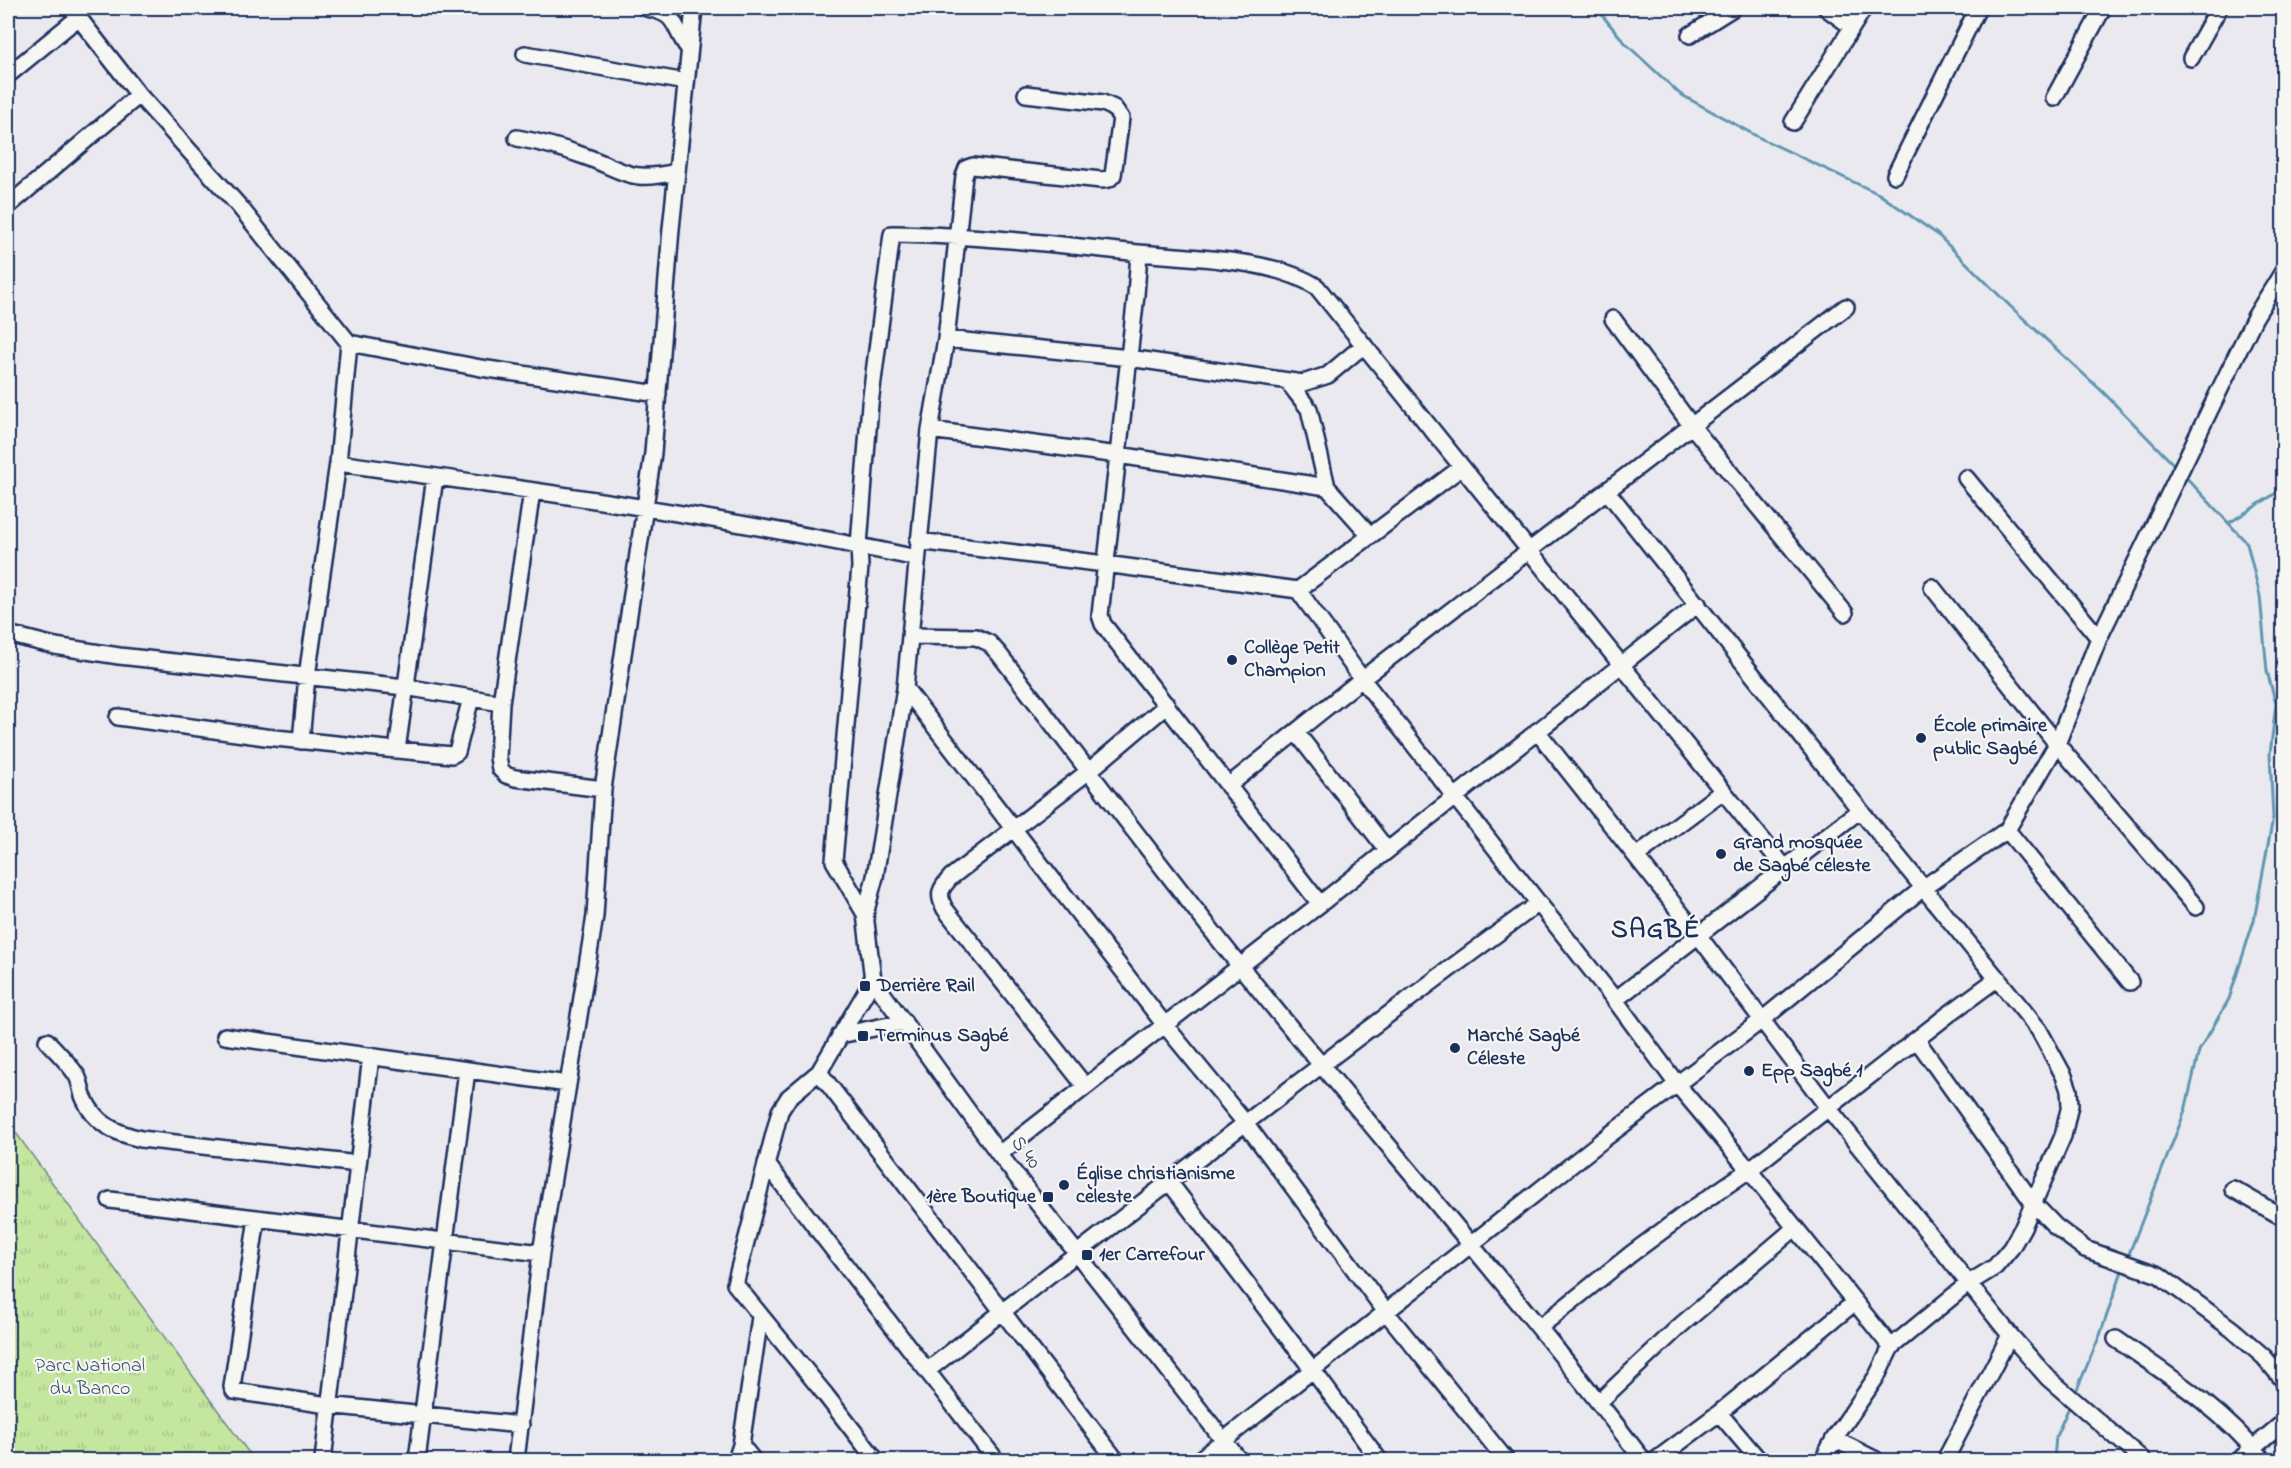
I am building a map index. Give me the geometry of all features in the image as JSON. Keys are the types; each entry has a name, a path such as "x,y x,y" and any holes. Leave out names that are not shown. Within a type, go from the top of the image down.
{"street":[{"path":"646,8 663,11 670,16 681,39 689,49"},
{"path":"516,1461 541,1253 595,916 603,789 644,508 658,394 676,172 694,8"},
{"path":"1690,35 1733,8"},
{"path":"1826,8 1852,27"},
{"path":"1793,122 1864,8"},
{"path":"1895,175 1978,8"},
{"path":"2054,98 2103,8"},
{"path":"2192,58 2219,8"},
{"path":"8,75 75,12 139,95 240,206 349,343 481,368 658,394"},
{"path":"525,54 686,82"},
{"path":"876,1461 735,1284 780,1111 789,1098 819,1072 873,980 865,914 875,877 905,688 930,430 946,339 964,176 967,168 973,166 1101,180 1109,179 1113,175 1121,118 1114,108 1103,103 1026,94"},
{"path":"8,206 139,95"},
{"path":"517,138 563,148 628,176 652,178 676,172"},
{"path":"865,914 834,861 860,567 859,545 870,404 892,234 958,235 1259,266 1305,279 1317,287 1785,868"},
{"path":"1139,253 1100,615 1103,624 1320,904"},
{"path":"1199,1461 1312,1369 1676,1083 1762,1020 1923,888 2007,830 2057,744 2099,638 2255,317 2283,270"},
{"path":"1228,786 1362,679 1846,307"},
{"path":"1613,319 1690,426 1845,614"},
{"path":"946,339 1129,358 1303,383 1328,375 1364,345"},
{"path":"301,741 307,676 338,463 349,343"},
{"path":"1288,382 1309,409 1327,487 1370,535"},
{"path":"930,430 1118,455 1327,487"},
{"path":"338,463 644,508 859,545 917,558"},
{"path":"918,541 1298,590 1462,466"},
{"path":"397,750 435,477"},
{"path":"1966,478 2099,638"},
{"path":"1607,490 1860,810 1998,978 2038,1030 2064,1076 2069,1090 2070,1105 2063,1136 2023,1227 2002,1260 1969,1283 1891,1347 1877,1376 1834,1439 1823,1461"},
{"path":"531,491 501,703 498,758 500,769 506,775 515,778 603,789"},
{"path":"1932,587 2057,744 2196,907"},
{"path":"1298,590 1362,679 1615,1000 1676,1083 1891,1347"},
{"path":"999,1154 1320,904 1698,604"},
{"path":"8,634 55,646 119,656 405,687 501,703"},
{"path":"910,636 976,637 989,643 1240,966 1470,1247 1540,1327 1643,1461"},
{"path":"905,688 1164,1024 1246,1124 1386,1312 1503,1459"},
{"path":"118,717 301,741 452,754 457,752 471,698"},
{"path":"1085,1086 945,909 939,897 940,888 951,877 1089,771 1167,705"},
{"path":"1537,731 1698,935 1829,1109 2010,1335 2048,1378 2143,1461"},
{"path":"1296,732 1387,850"},
{"path":"1636,856 1723,791"},
{"path":"1615,1000 1860,810"},
{"path":"2007,830 2130,982"},
{"path":"928,1370 1143,1201 1170,1183 1408,998 1539,903"},
{"path":"1540,1327 1631,1254 1749,1170 1998,978"},
{"name":"S 40","path":"873,980 999,1154 1239,1461"},
{"path":"840,1035 904,1022"},
{"path":"225,1036 568,1084"},
{"path":"1917,1040 2033,1203 2055,1226 2085,1249 2159,1275 2233,1330 2264,1357 2283,1381"},
{"path":"47,1041 77,1077 92,1114 119,1134 141,1139 357,1164"},
{"path":"323,1461 371,1056"},
{"path":"417,1461 467,1070"},
{"path":"819,1072 1116,1461"},
{"path":"766,1163 996,1461"},
{"path":"1170,1183 1379,1461"},
{"path":"2233,1189 2283,1218"},
{"path":"110,1200 541,1253"},
{"path":"257,1218 232,1387 237,1393 521,1425"},
{"path":"1599,1402 1682,1325 1795,1228"},
{"path":"1656,1461 1854,1303"},
{"path":"736,1461 741,1445 759,1317"},
{"path":"1945,1461 2010,1335"},
{"path":"2116,1339 2217,1413 2258,1455"},
{"path":"1719,1413 1759,1461"},
{"path":"2239,1461 2258,1455 2283,1422"},
{"path":"1834,1439 1876,1461"},
{"path":"741,1445 753,1461"}],"green space":[{"name":"Parc National du Banco","path":"8,1122 246,1449 255,1460 8,1460"}],"waterway":[{"path":"1596,8 1626,44 1680,94 1760,138 1879,194 1937,234 2010,306 2104,393 2177,468"},
{"path":"2127,1259 2185,1111 2199,1051 2229,999 2254,920 2273,818 2270,754 2276,704 2267,671 2260,596 2247,543 2184,475"},
{"path":"2229,523 2284,488"},
{"path":"2075,1394 2100,1335 2123,1268"},
{"path":"2054,1460 2056,1436 2070,1405"}],"place":[{"name":"Collège Petit Champion","path":"1232,660"},
{"name":"École primaire public Sagbé","path":"1921,738"},
{"name":"Grand mosquée de Sagbé céleste","path":"1721,854"},
{"name":"Derrière Rail","path":"865,986"},
{"name":"Terminus Sagbé","path":"863,1036"},
{"name":"Marché Sagbé Céleste","path":"1455,1048"},
{"name":"Epp Sagbé 1","path":"1749,1071"},
{"name":"Église christianisme celeste","path":"1064,1185"},
{"name":"1ère Boutique","path":"1048,1197"},
{"name":"1er Carrefour","path":"1087,1255"}],"district":[{"name":"SAGBÉ","path":"1656,931"}]}
